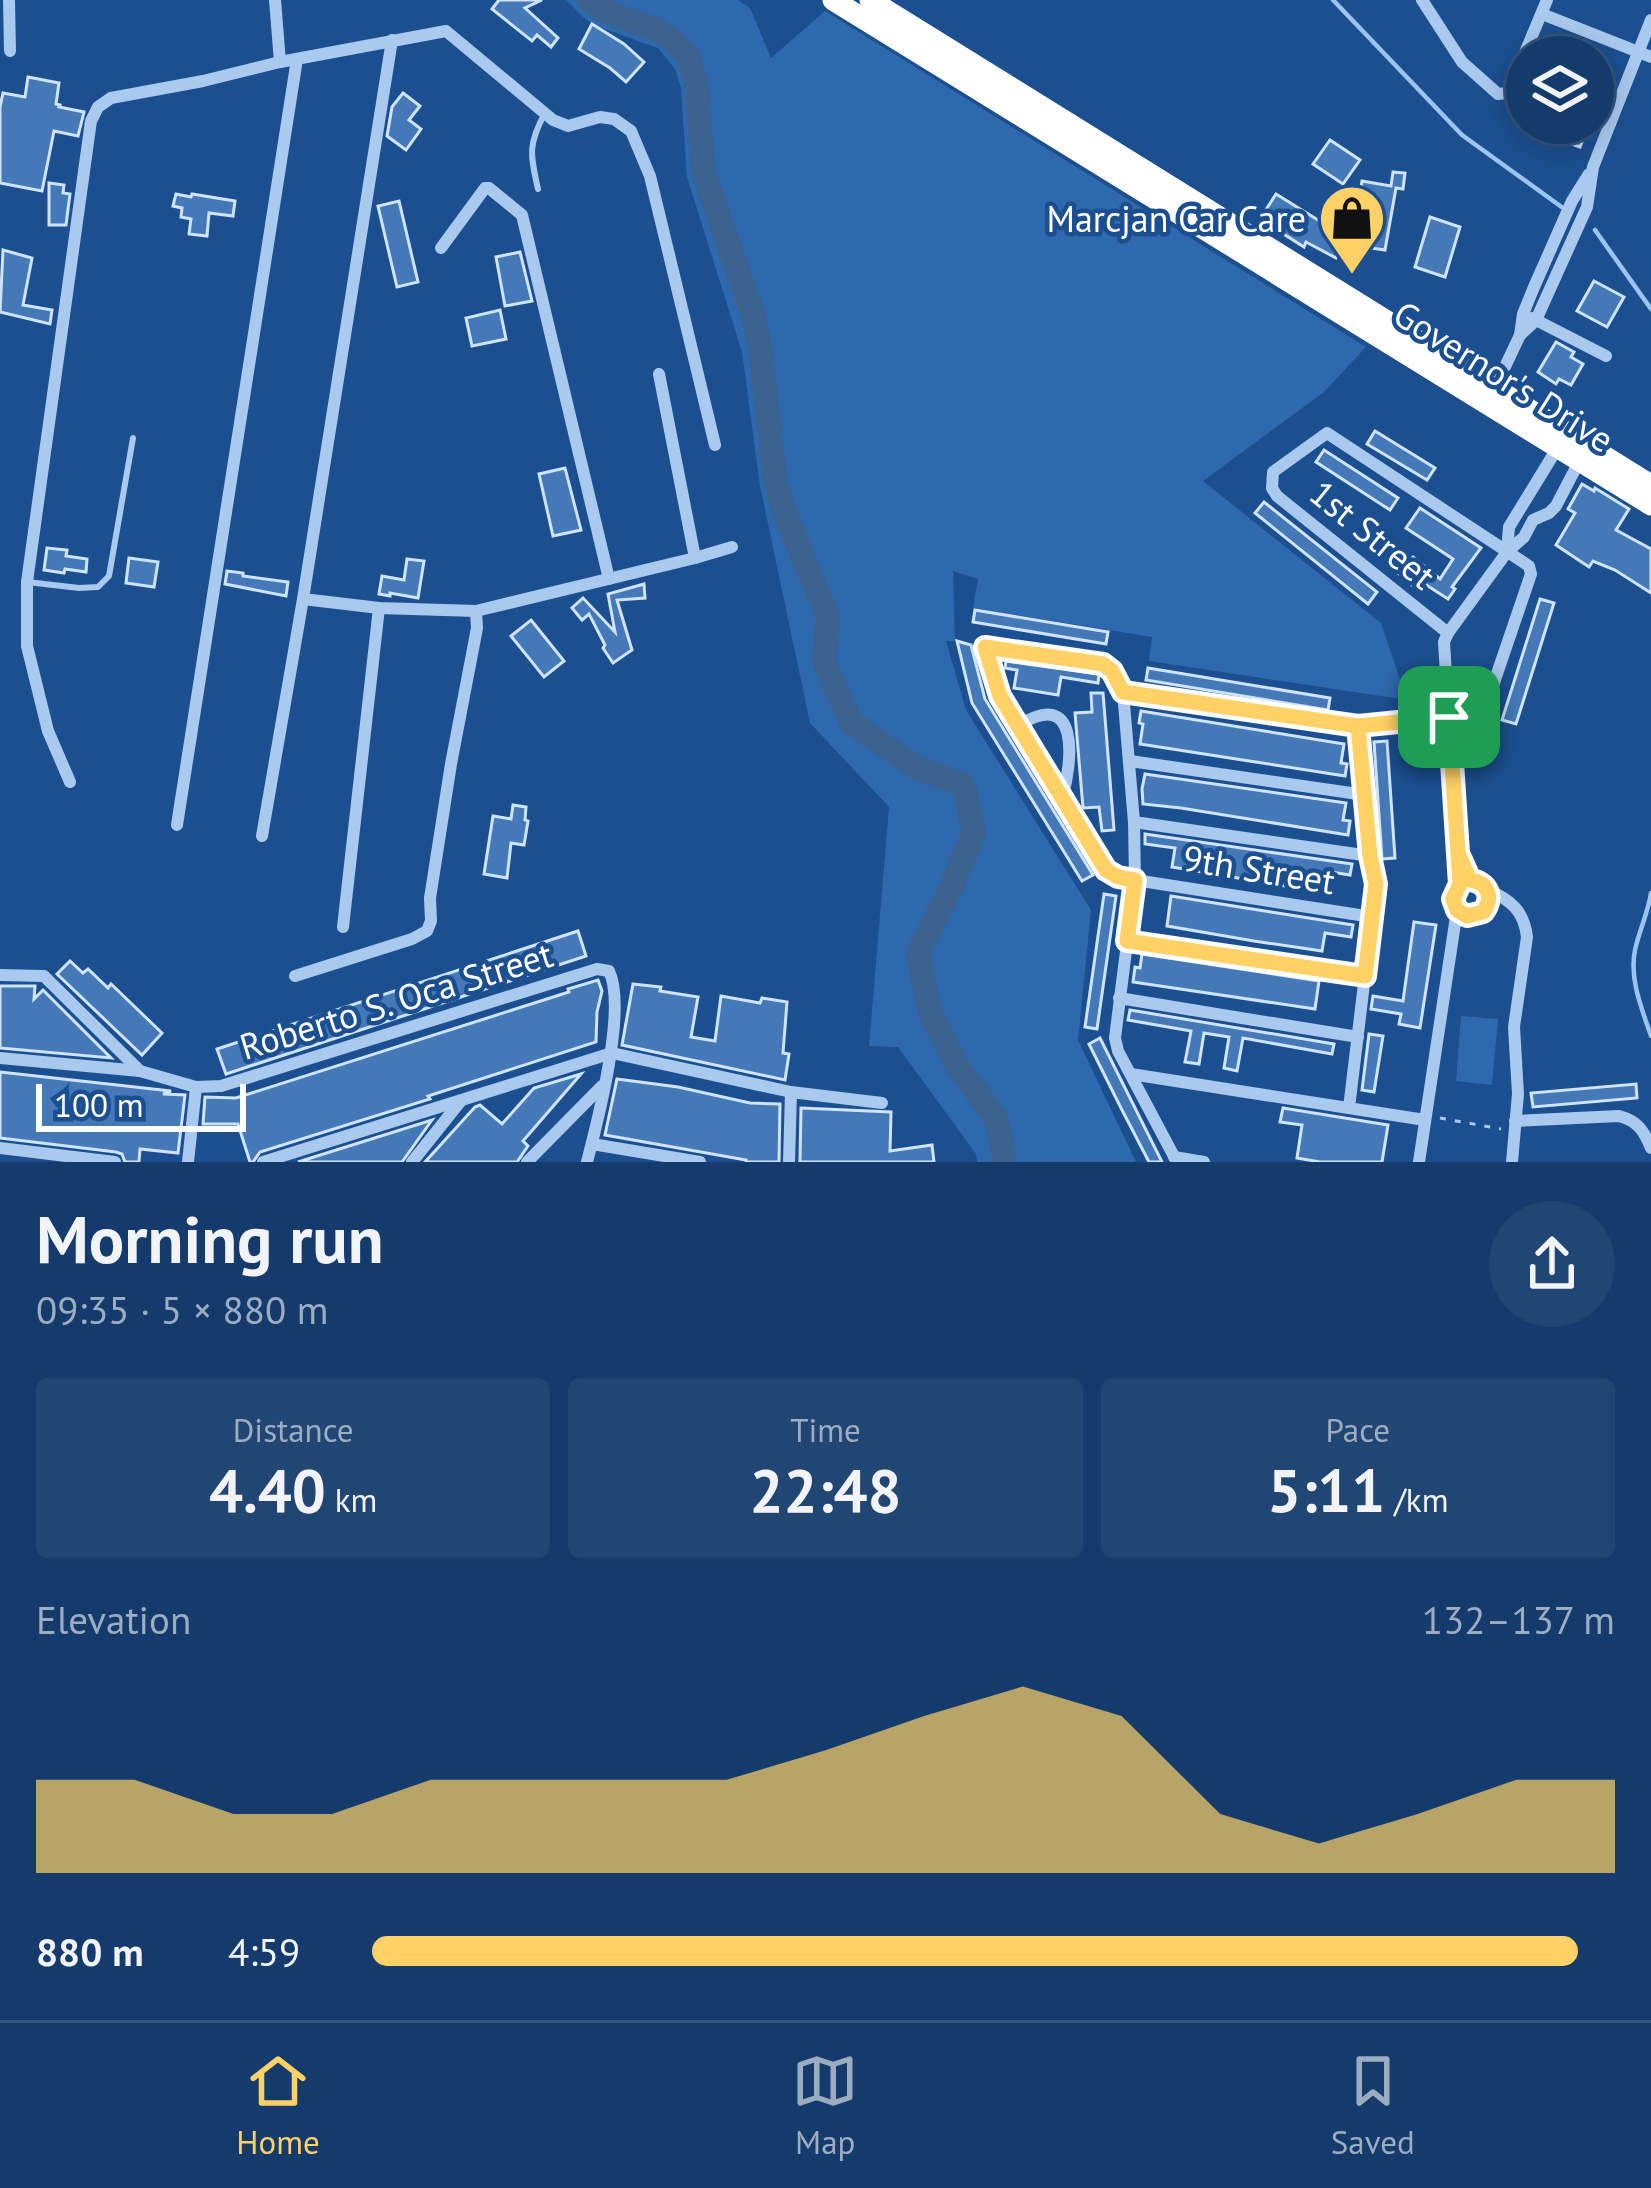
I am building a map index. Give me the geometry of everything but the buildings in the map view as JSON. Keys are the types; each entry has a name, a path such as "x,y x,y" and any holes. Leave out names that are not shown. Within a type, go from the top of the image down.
{"highway":[{"name":"Governor's Drive","path":"833,0 1491,396"},
{"name":"Governor's Drive","path":"870,0 1491,396 1584,453 1651,485"},
{"name":"Governor's Drive","path":"1584,453 1651,505"}],"street":[{"path":"9,0 10,51"},
{"path":"275,0 280,62"},
{"path":"1422,0 1462,62 1498,94 1507,93 1511,86 1544,7 1644,55"},
{"path":"1530,317 1534,287 1644,55 1651,20"},
{"path":"70,782 48,731 27,646 27,583 91,121 98,106 111,98 446,32 554,120 568,126 614,118 631,131 650,176 715,446"},
{"path":"262,836 392,40"},
{"path":"177,825 297,59"},
{"path":"1491,396 1520,335 1548,293 1587,207 1593,167"},
{"path":"441,248 485,188 522,215 609,579"},
{"path":"1563,223 1577,229"},
{"path":"1534,287 1548,293"},
{"path":"1530,317 1606,356"},
{"path":"659,374 695,559"},
{"name":"1st Street","path":"1448,632 1277,496 1271,488 1273,472 1327,434 1507,552"},
{"path":"1507,552 1509,527 1562,440"},
{"path":"1465,882 1458,853 1444,642 1507,552 1534,520 1556,506 1584,453"},
{"path":"303,599 379,608 476,611 732,547"},
{"path":"1204,1162 1176,1159 1115,1038 1135,880 1123,692 1358,726 1478,713 1488,703 1532,574 1529,566 1507,552"},
{"path":"344,927 379,608"},
{"path":"295,976 427,931 451,764 478,628 476,611"},
{"name":"9th Street","path":"1123,692 1103,664 985,647 1000,696 1106,870 1118,877 1372,917"},
{"path":"1018,726 1033,717 1054,716 1063,721 1068,730 1070,770 1062,798"},
{"path":"1349,1108 1376,884 1358,726"},
{"path":"1130,761 1365,795"},
{"path":"1134,822 1370,856"},
{"path":"1419,1162 1457,910 1453,894 1465,882 1480,882 1519,910 1525,924 1526,950 1514,1027 1517,1094 1512,1162"},
{"path":"1457,910 1467,916 1483,912 1489,902 1488,890"},
{"path":"1127,941 1365,976"},
{"name":"Roberto S. Oca Street","path":"0,1058 140,1072 196,1087 221,1087 597,969 609,971 615,984 612,1053"},
{"path":"0,975 44,976 140,1072"},
{"path":"1119,998 1358,1037"},
{"path":"587,1162 612,1053"},
{"path":"262,1162 612,1053 791,1092 882,1103"},
{"path":"1131,1074 1426,1118"},
{"path":"527,1162 604,1083"},
{"path":"188,1162 196,1087"},
{"path":"789,1162 791,1092"},
{"path":"412,1162 461,1100"},
{"path":"1515,1126 1619,1116 1641,1127 1651,1148"},
{"path":"592,1144 700,1162"},
{"path":"0,1148 115,1162"}],"lane":[{"path":"538,189 530,153 532,136 545,112"},
{"path":"27,583 98,587 110,576 133,438"}],"path":[{"path":"1426,1118 1515,1126"}],"shaded area":[{"path":"566,0 738,0 750,8 771,58 825,11 1366,347 1324,392 1203,481 1381,623 1407,700 1149,661 1152,637 973,608 978,579 953,571 955,641 946,641 966,710 1091,910 1078,1040 1136,1162 977,1162 976,1154 898,1047 869,1046 889,807 810,723 760,486 742,352 687,177 681,88 675,69 658,48 599,27"},
{"path":"1461,1016 1498,1019 1492,1085 1456,1081"}],"waterway":[{"path":"589,0 606,12 656,29 688,57 696,82 704,174 760,347 776,485 828,617 824,661 851,722 917,768 964,785 974,832 918,953 930,1012 958,1067 996,1118 1005,1162"},
{"path":"1333,0 1462,135 1563,208"},
{"path":"1595,230 1651,309"},
{"path":"1651,893 1634,961 1637,994 1651,1036"}],"place":[{"name":"Marcjan Car Care","path":"1352,277"}],"route":[{"path":"1449,717 1358,726 1123,692 1103,664 985,647 1000,696 1106,870 1135,880 1127,941 1365,976 1376,884 1358,726 1449,717 1458,853 1470,880 1488,890 1489,902 1483,912 1461,914 1453,899 1460,884 1449,717"}]}
